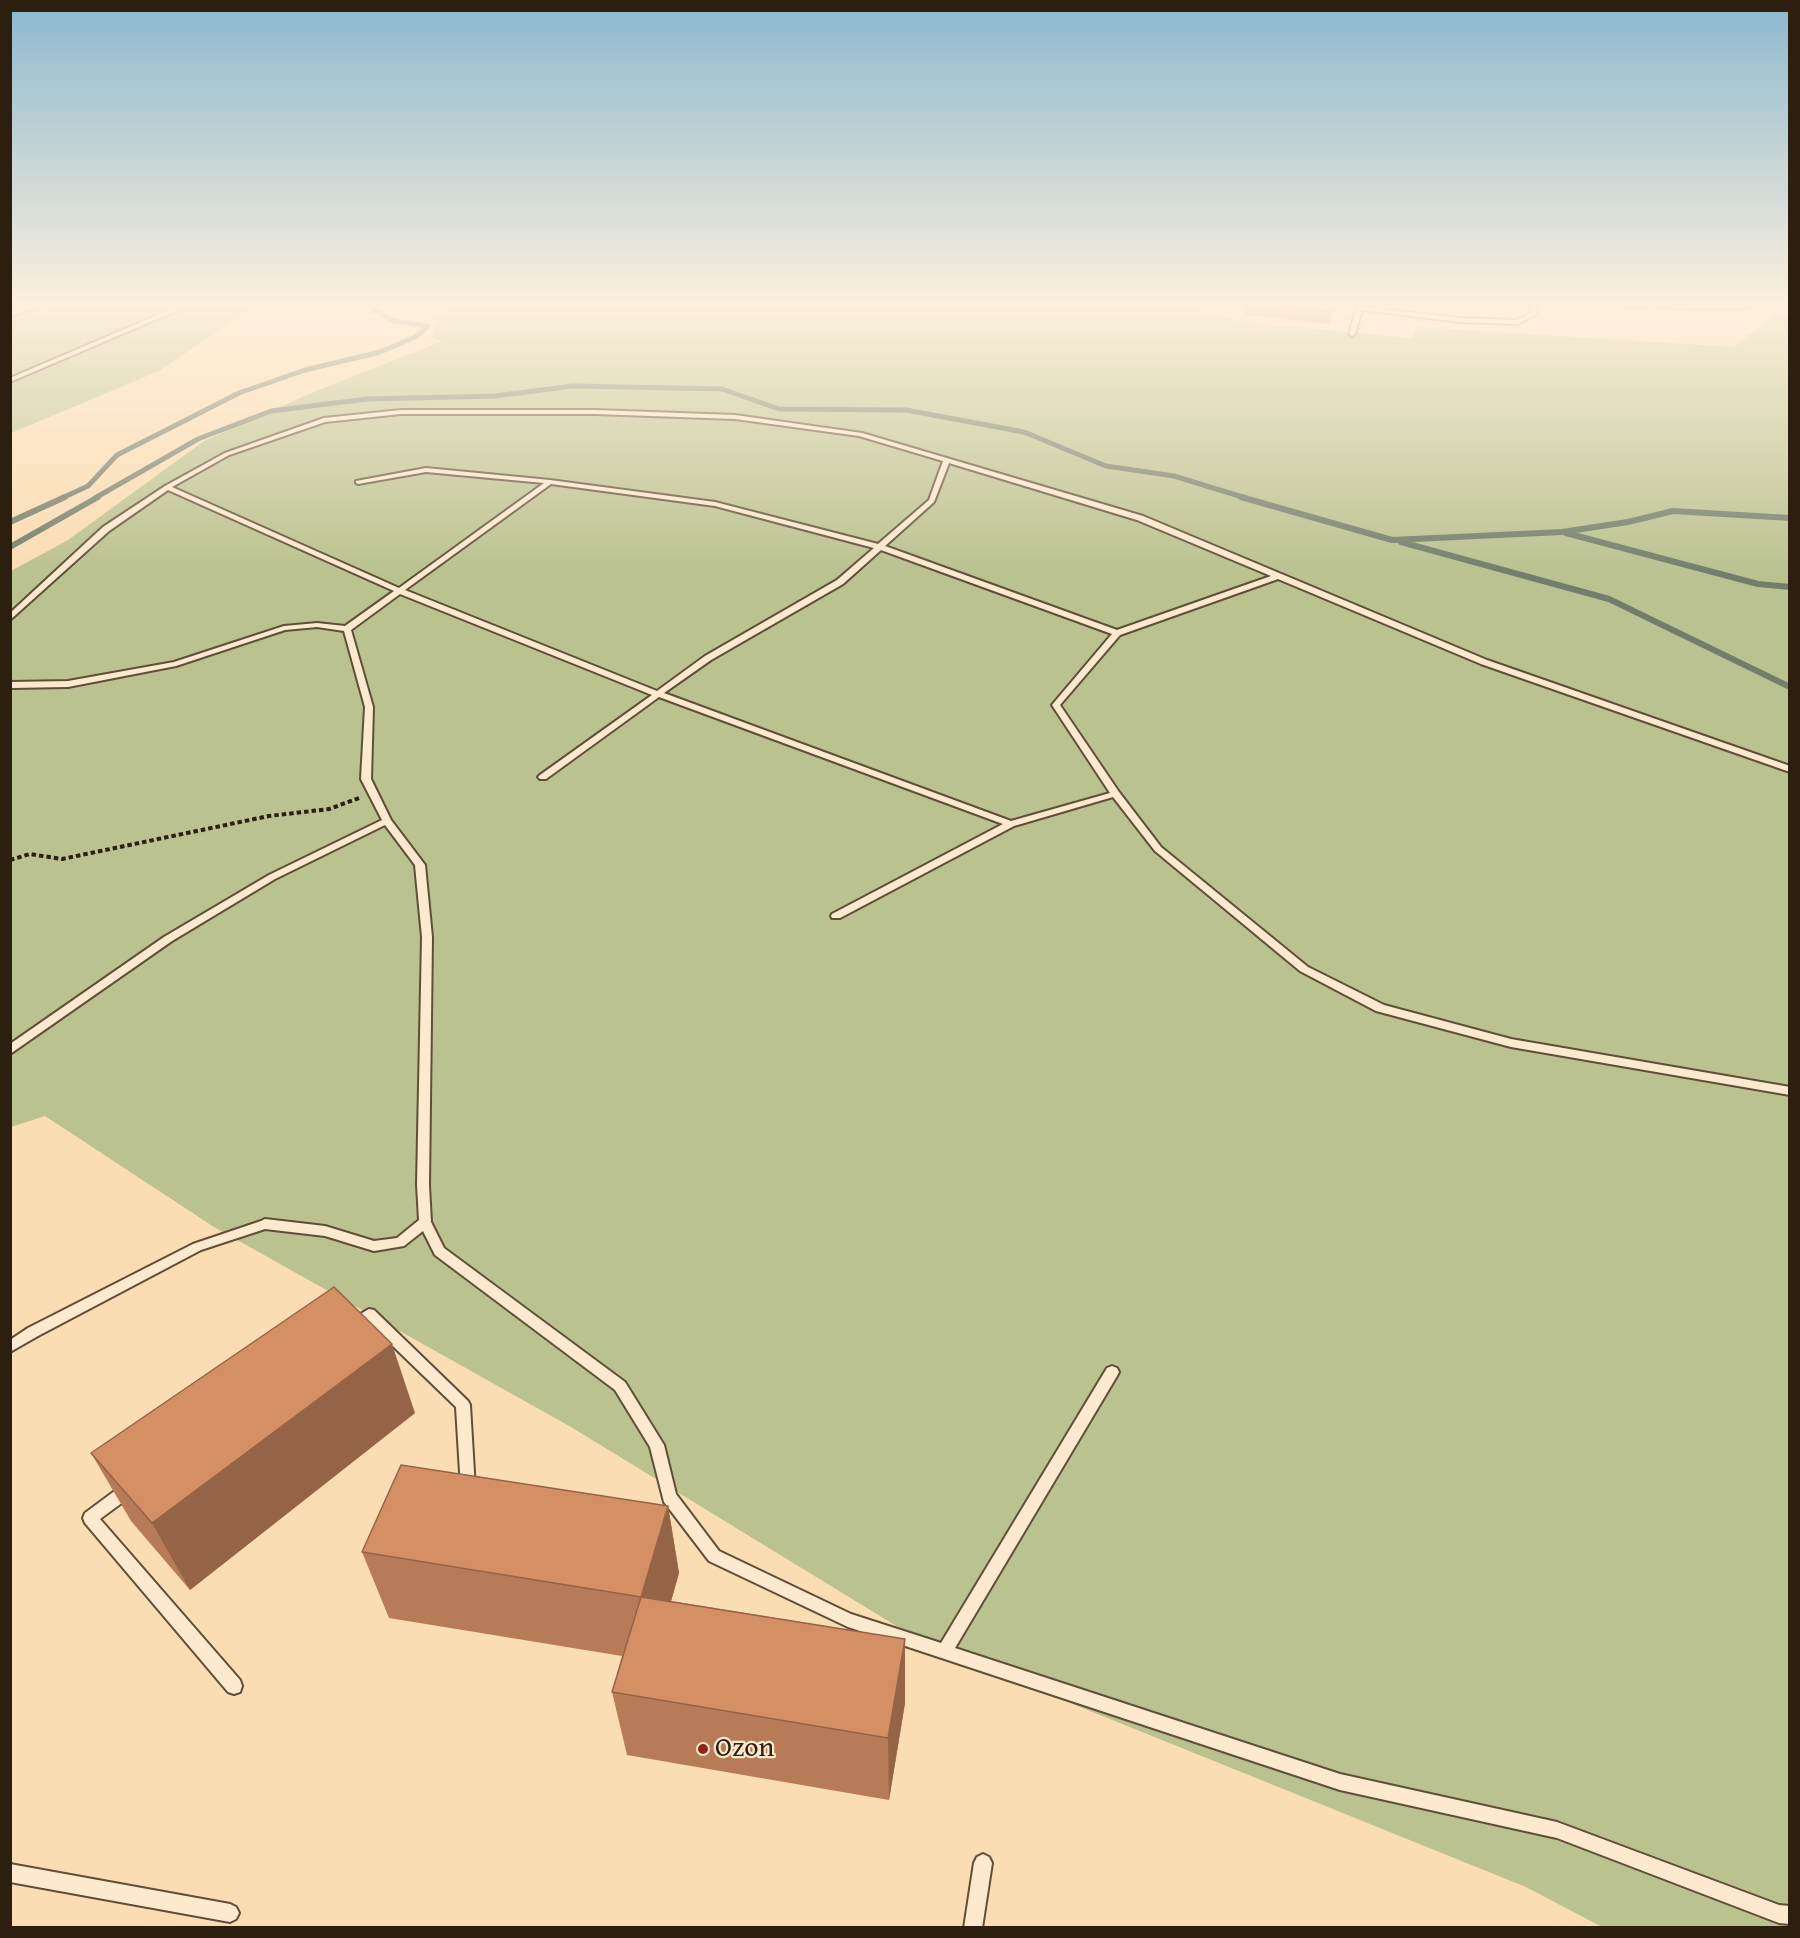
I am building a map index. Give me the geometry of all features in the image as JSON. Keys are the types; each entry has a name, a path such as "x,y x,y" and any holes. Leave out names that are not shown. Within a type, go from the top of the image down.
{"lane":[{"path":"10,618 106,529 167,487 227,454 324,420 401,412 595,412 735,417 860,434 1140,518 1484,662 1790,769"},
{"path":"543,777 708,658 840,582 932,501 947,459"},
{"path":"357,482 426,470 550,482 715,504 880,547 1117,633"},
{"path":"10,685 68,684 176,664 284,628 317,625 347,629 550,482"},
{"path":"167,487 400,591 658,694 1011,824"},
{"path":"1278,576 1117,633 1056,705 1115,794 1158,849 1304,969 1380,1008 1511,1043 1790,1091"},
{"path":"347,629 369,707 366,779 387,821 420,864 427,937 422,1130 425,1222 439,1251 620,1386 657,1445 669,1497 714,1556 848,1620 1340,1782 1557,1830 1779,1914 1790,1915"},
{"path":"836,916 1011,824 1115,794"},
{"path":"10,1050 168,939 272,877 387,821"},
{"path":"10,1347 33,1332 197,1247 265,1224 325,1231 374,1246 400,1243 425,1222"},
{"path":"340,1335 369,1314 463,1405 468,1490"},
{"path":"944,1652 1112,1372"},
{"path":"138,1483 90,1518 234,1686"},
{"path":"973,1928 983,1863"},
{"path":"10,1874 230,1913"}],"path":[{"path":"10,860 30,854 62,859 269,816 329,809 373,793"}],"green space":[{"path":"11,392 108,392 11,433"},
{"path":"313,392 1789,392 1789,1927 1602,1927 1526,1887 929,1646 571,1427 214,1227 45,1116 11,1127 11,571 68,540 204,441"}],"building":[{"path":"334,1287 392,1344 152,1523 91,1453"},
{"path":"401,1465 668,1506 641,1597 362,1552"},
{"path":"641,1597 905,1639 888,1738 612,1692"}],"waterway":[{"path":"62,498 88,486 117,455 241,392"},
{"path":"95,498 198,439 271,411 367,399 495,396 523,392"},
{"path":"732,392 779,409 906,410 1024,432 1106,466 1174,476 1246,498"},
{"path":"10,522 65,497"},
{"path":"10,547 98,497"},
{"path":"1241,497 1392,540 1562,532 1628,522 1673,511 1790,518"},
{"path":"1566,533 1758,584 1790,587"},
{"path":"1401,542 1609,599 1790,687"}],"place":[{"name":"Ozon","path":"703,1749"}]}
